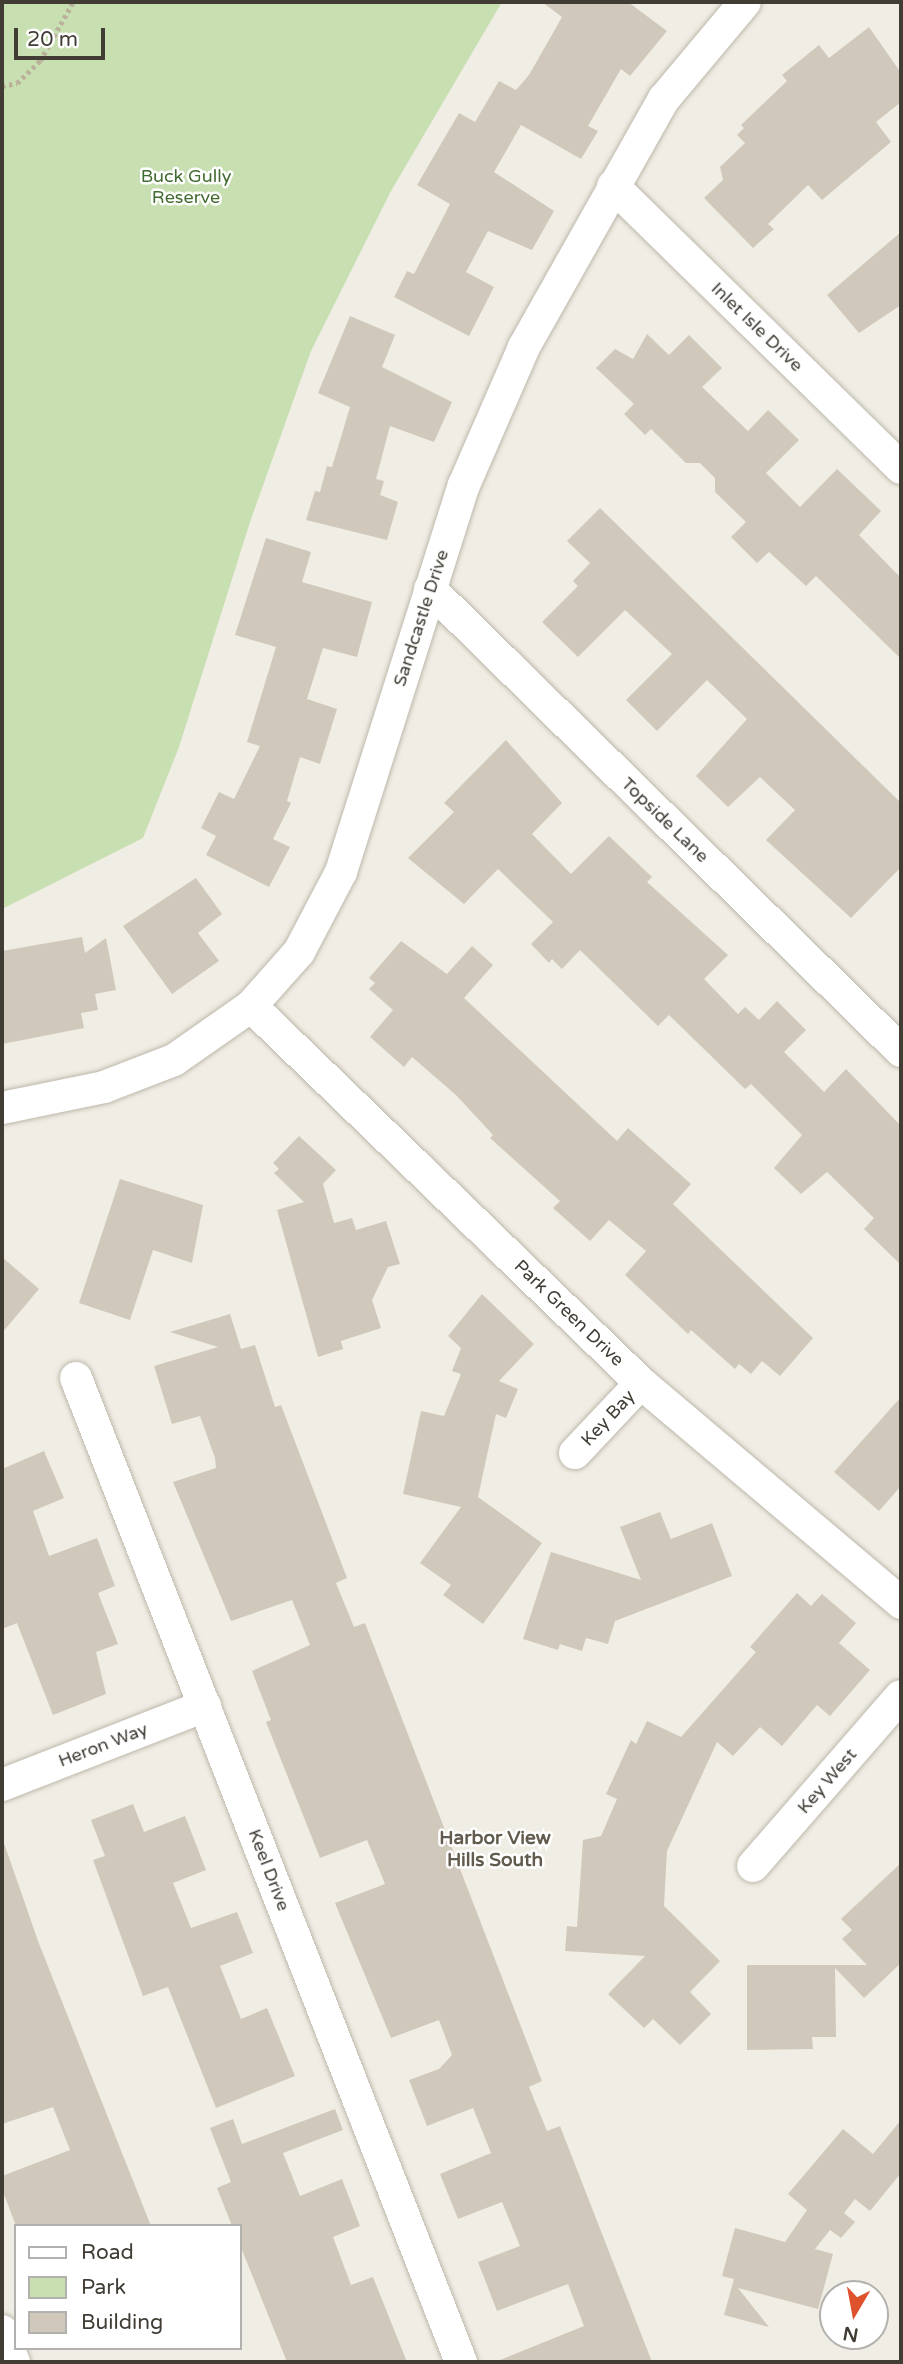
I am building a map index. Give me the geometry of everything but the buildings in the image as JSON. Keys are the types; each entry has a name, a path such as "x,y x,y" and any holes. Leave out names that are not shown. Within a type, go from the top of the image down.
{"street":[{"name":"Sandcastle Drive","path":"2,1108 140,1075 222,1030 251,1006 299,952 341,872 430,589 492,415 613,187 664,99 745,2"},
{"name":"Inlet Isle Drive","path":"613,187 900,464"},
{"name":"Topside Lane","path":"430,589 901,1051"},
{"name":"Park Green Drive","path":"251,1006 641,1383 901,1603"},
{"name":"Keel Drive","path":"76,1378 461,2362"},
{"name":"Key Bay","path":"575,1453 641,1383"},
{"name":"Key West","path":"752,1866 901,1696"},
{"name":"Heron Way","path":"2,1785 205,1706"},
{"path":"2,2331 14,2362"}],"path":[{"path":"2,86 17,83 40,61 73,2"}],"green space":[{"name":"Buck Gully Reserve","path":"2,2 502,2 391,191 311,351 250,522 179,747 143,838 2,909"}],"district":[{"name":"Harbor View Hills South","path":"495,1850"}]}
